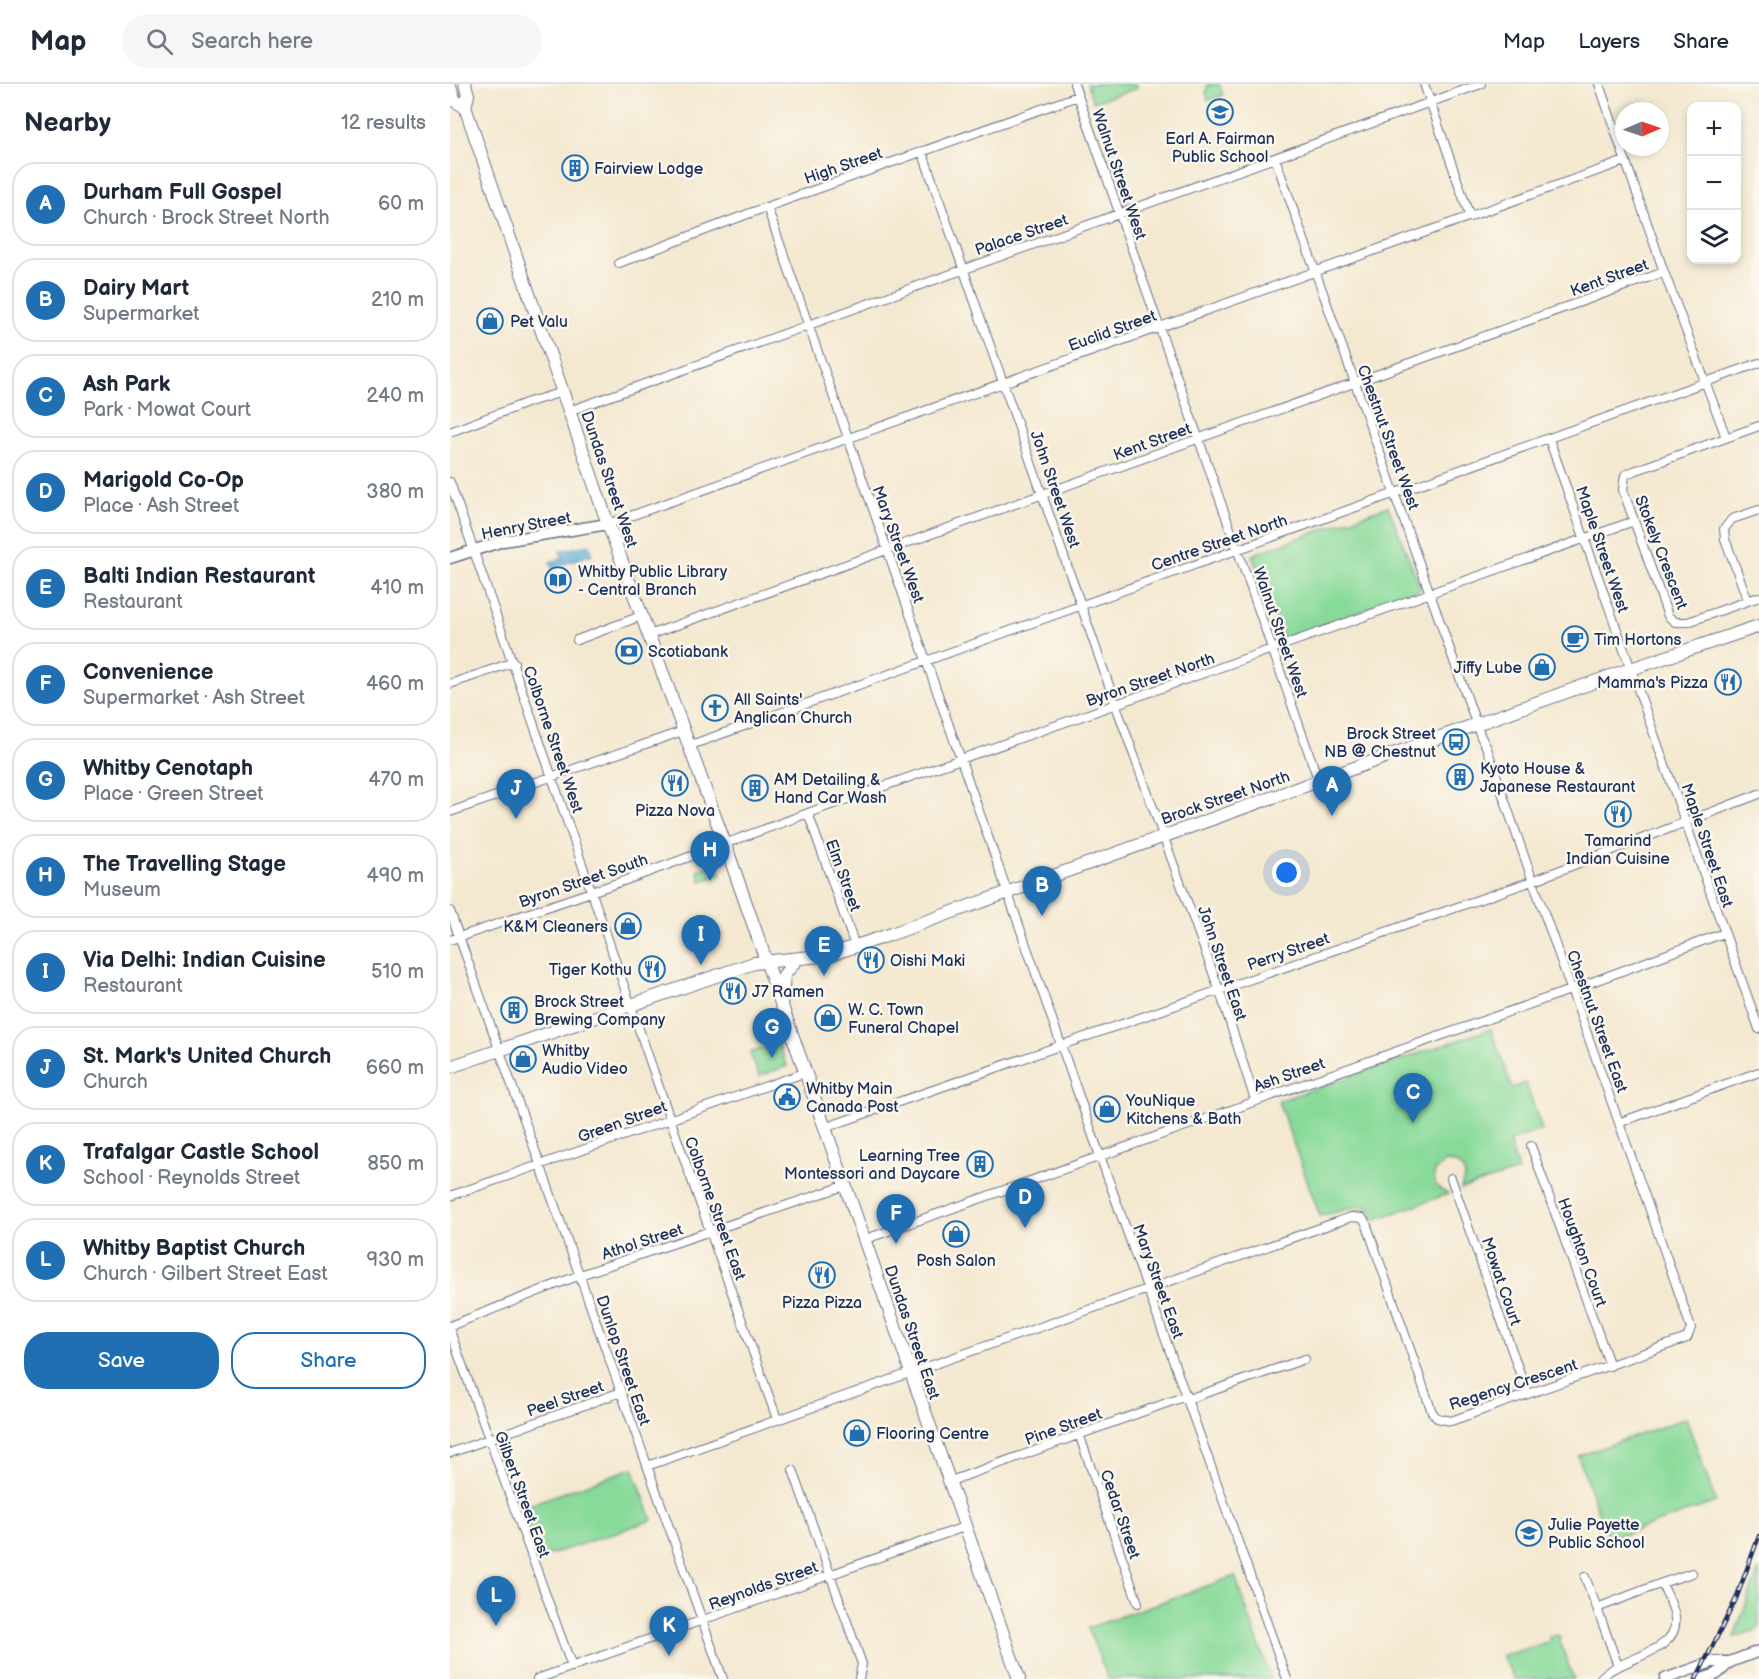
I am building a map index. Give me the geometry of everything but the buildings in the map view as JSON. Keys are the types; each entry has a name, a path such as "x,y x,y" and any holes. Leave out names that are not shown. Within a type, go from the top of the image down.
{"main road":[{"name":"Dundas Street West","path":"465,84 468,95 465,107 569,411 766,961"},
{"name":"Dundas Street West","path":"450,87 455,101 465,107"},
{"name":"Henry Street","path":"450,558 503,541 608,524"},
{"name":"Brock Street North","path":"450,1067 766,961 829,955 1631,669 1759,626"},
{"path":"782,1009 784,975 797,959"},
{"name":"Dundas Street East","path":"766,961 1019,1679"},
{"path":"1665,1679 1712,1662 1730,1662 1759,1651"},
{"path":"1702,1679 1717,1674 1730,1662"}],"street":[{"name":"Walnut Street West","path":"1074,84 1319,782"},
{"path":"1424,84 1470,217"},
{"name":"Palace Street","path":"569,411 1481,84"},
{"path":"1599,84 1664,272 1726,437"},
{"name":"High Street","path":"619,263 767,207 1078,96"},
{"name":"John Street West","path":"922,151 1163,837"},
{"name":"Chestnut Street West","path":"1275,158 1476,725"},
{"name":"Euclid Street","path":"608,524 1625,161"},
{"name":"Mary Street West","path":"767,207 1008,891"},
{"name":"Kent Street","path":"648,635 1664,272"},
{"name":"Centre Street North","path":"688,746 1759,363"},
{"path":"450,432 563,392"},
{"name":"Stokely Crescent","path":"1759,426 1625,475 1623,490 1668,616 1675,622 1688,622 1759,597"},
{"name":"Maple Street West","path":"1549,438 1631,669"},
{"name":"Colborne Street West","path":"450,482 632,1005"},
{"path":"1748,601 1725,539 1724,529 1732,519 1759,510"},
{"name":"Byron Street North","path":"725,844 1634,521"},
{"path":"577,640 641,616"},
{"path":"450,684 514,662"},
{"name":"Maple Street East","path":"1631,669 1759,1029"},
{"name":"Chestnut Street East","path":"1476,725 1487,748 1532,881 1621,1122 1691,1328"},
{"path":"450,812 683,731"},
{"name":"Perry Street","path":"824,1128 1062,1047 1219,989 1532,881 1759,794"},
{"name":"Elm Street","path":"808,813 855,946"},
{"name":"John Street East","path":"1163,837 1219,989 1256,1100"},
{"name":"Byron Street South","path":"450,940 725,844"},
{"name":"Mary Street East","path":"1008,891 1287,1679"},
{"name":"Dunlop Street East","path":"450,911 723,1679"},
{"name":"Ash Street","path":"863,1240 1573,989 1724,933"},
{"name":"Colborne Street East","path":"632,1005 670,1119 777,1419"},
{"path":"1621,1122 1759,1072"},
{"name":"Green Street","path":"450,1196 804,1073"},
{"name":"Houghton Court","path":"1531,1146 1610,1366"},
{"name":"Mowat Court","path":"1451,1178 1527,1393"},
{"name":"Athol Street","path":"450,1326 580,1275 844,1186"},
{"name":"Regency Crescent","path":"1148,1289 1351,1217 1362,1218 1432,1412 1437,1418 1451,1421 1687,1338 1691,1328"},
{"path":"647,1466 1148,1289"},
{"name":"Gilbert Street East","path":"450,1331 572,1667"},
{"name":"Pine Street","path":"948,1482 1078,1434 1305,1359"},
{"name":"Peel Street","path":"450,1453 621,1392"},
{"name":"Cedar Street","path":"1078,1434 1138,1603"},
{"path":"793,1470 862,1664 860,1679"},
{"name":"Reynolds Street","path":"537,1679 964,1527"},
{"path":"1597,1608 1692,1573"},
{"path":"1585,1577 1618,1666"},
{"path":"1600,1679 1618,1666 1654,1650 1674,1628 1675,1617 1662,1583"}],"green space":[{"path":"1087,84 1136,84 1137,88 1093,102"},
{"path":"1208,84 1219,84 1223,95 1208,100 1206,92"},
{"path":"1388,506 1421,589 1290,638 1282,638 1252,555"},
{"path":"717,863 721,875 701,881 698,870"},
{"path":"1491,1029 1512,1088 1526,1083 1542,1130 1509,1141 1518,1171 1461,1189 1465,1175 1460,1167 1446,1162 1435,1170 1434,1179 1438,1188 1448,1194 1371,1221 1371,1208 1360,1206 1320,1216 1278,1101"},
{"path":"778,1043 787,1066 759,1076 750,1053"},
{"path":"1686,1418 1716,1502 1608,1540 1578,1456"},
{"path":"633,1468 652,1520 537,1559 520,1508"},
{"path":"1759,1569 1759,1629 1734,1637"},
{"path":"1235,1576 1271,1679 1108,1679 1088,1628"},
{"path":"1557,1635 1561,1638 1560,1643 1574,1679 1514,1679 1502,1656 1550,1642 1549,1637"}],"water":[{"path":"589,545 592,554 552,568 550,562 563,558 560,551"}],"railway":[{"path":"1696,1679 1736,1599 1759,1536"}],"place":[{"name":"Earl A. Fairman Public School","path":"1220,112"},
{"name":"Fairview Lodge","path":"575,168"},
{"name":"Pet Valu","path":"490,321"},
{"name":"Whitby Public Library - Central Branch","path":"558,580"},
{"name":"Tim Hortons","path":"1575,639"},
{"name":"Scotiabank","path":"629,651"},
{"name":"Jiffy Lube","path":"1542,667"},
{"name":"Mamma's Pizza","path":"1728,682"},
{"name":"All Saints' Anglican Church","path":"715,708"},
{"name":"Brock Street NB @ Chestnut","path":"1456,742"},
{"name":"Kyoto House & Japanese Restaurant","path":"1460,777"},
{"name":"Pizza Nova","path":"675,783"},
{"name":"AM Detailing & Hand Car Wash","path":"755,788"},
{"name":"Tamarind Indian Cuisine","path":"1618,814"},
{"name":"Durham Full Gospel","path":"1332,816"},
{"name":"St. Mark's United Church","path":"516,819"},
{"name":"The Travelling Stage","path":"710,881"},
{"name":"Dairy Mart","path":"1042,916"},
{"name":"K&M Cleaners","path":"628,926"},
{"name":"Oishi Maki","path":"871,960"},
{"name":"Via Delhi: Indian Cuisine","path":"701,965"},
{"name":"Tiger Kothu","path":"652,969"},
{"name":"Balti Indian Restaurant","path":"824,976"},
{"name":"J7 Ramen","path":"733,991"},
{"name":"Brock Street Brewing Company","path":"514,1010"},
{"name":"W. C. Town Funeral Chapel","path":"828,1018"},
{"name":"Whitby Cenotaph","path":"772,1058"},
{"name":"Whitby Audio Video","path":"523,1059"},
{"name":"Whitby Main Canada Post","path":"787,1097"},
{"name":"YouNique Kitchens & Bath","path":"1107,1109"},
{"name":"Ash Park","path":"1413,1123"},
{"name":"Learning Tree Montessori and Daycare","path":"980,1164"},
{"name":"Marigold Co-Op","path":"1025,1228"},
{"name":"Posh Salon","path":"956,1234"},
{"name":"Convenience","path":"896,1244"},
{"name":"Pizza Pizza","path":"822,1275"},
{"name":"Flooring Centre","path":"857,1433"},
{"name":"Julie Payette Public School","path":"1529,1533"},
{"name":"Whitby Baptist Church","path":"496,1626"},
{"name":"Trafalgar Castle School","path":"669,1656"}]}
